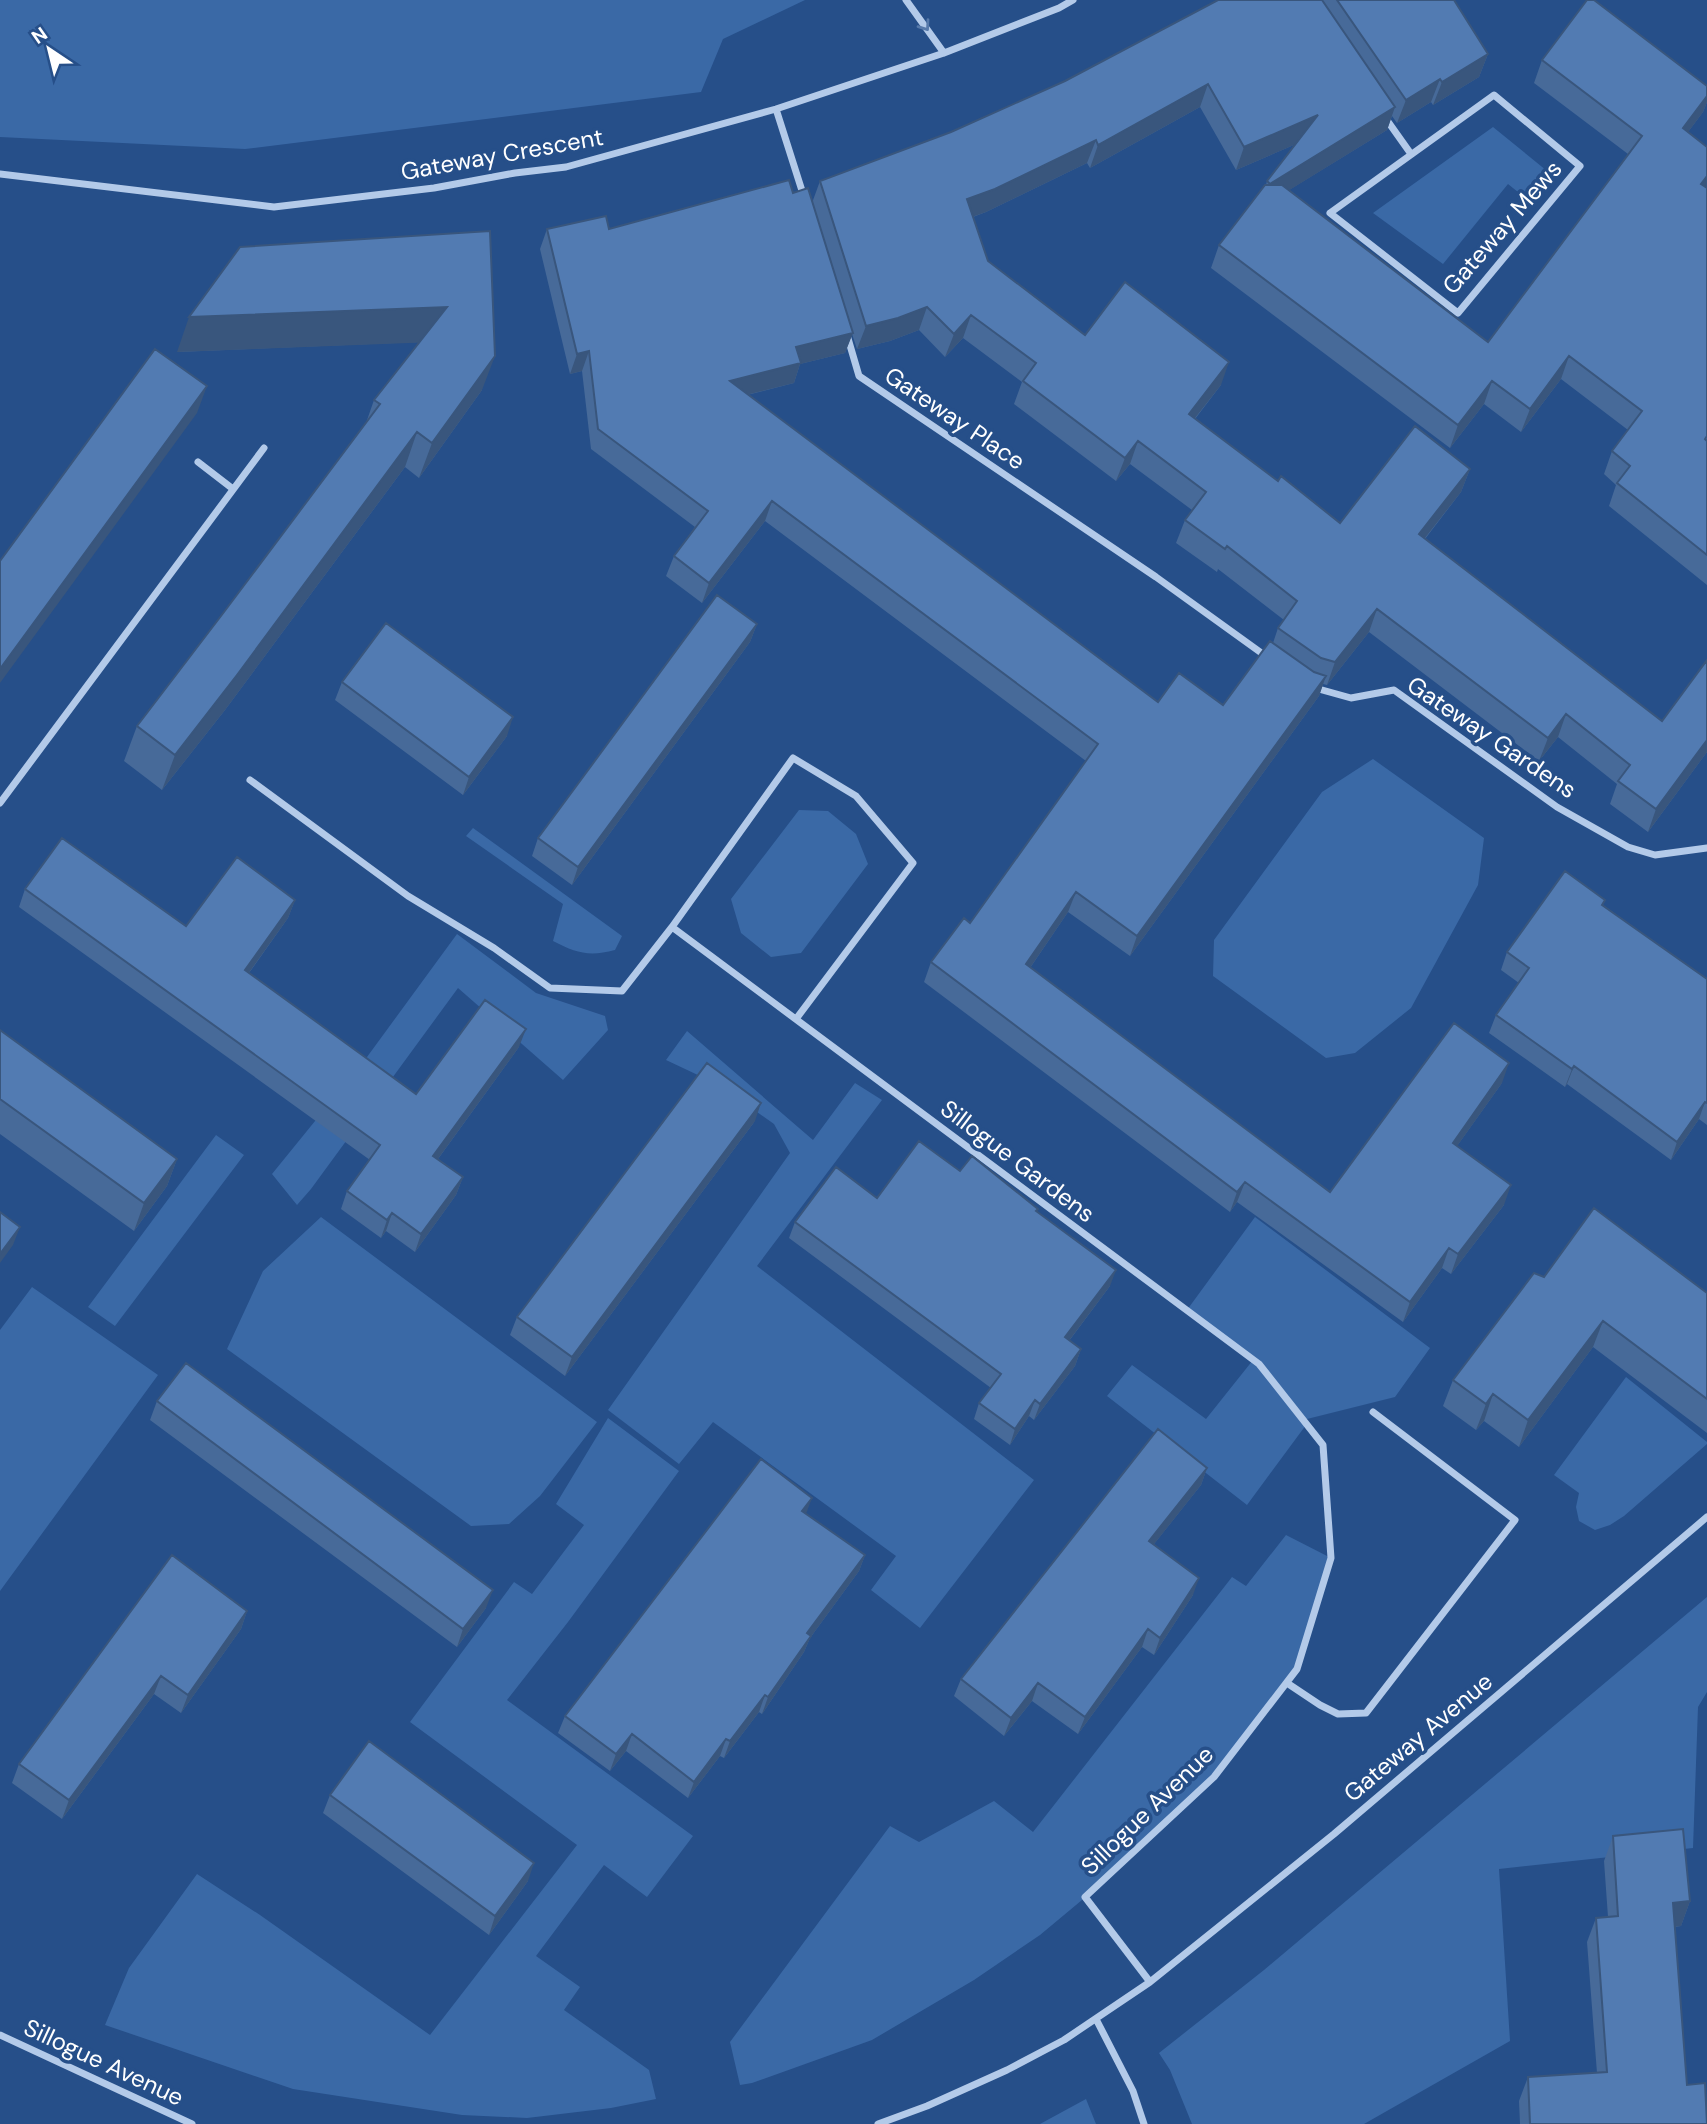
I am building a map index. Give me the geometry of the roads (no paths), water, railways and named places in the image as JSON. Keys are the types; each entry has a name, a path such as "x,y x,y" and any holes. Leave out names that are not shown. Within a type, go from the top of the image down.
{"street":[{"path":"906,0 944,53"},
{"name":"Gateway Crescent","path":"0,174 274,207 434,188 566,167 776,109 944,53 1073,0"},
{"name":"Gateway Mews","path":"1494,95 1580,166 1458,313 1330,213 1411,154 1494,95"},
{"path":"776,109 806,202"},
{"path":"1380,110 1411,154"},
{"name":"Gateway Place","path":"843,323 859,376 1156,578 1277,664"},
{"path":"0,803 264,448"},
{"path":"198,462 233,489"},
{"name":"Gateway Gardens","path":"1310,687 1351,698 1394,690 1557,807 1628,847 1656,855 1707,848"},
{"path":"250,779 408,896 494,948 550,988 622,991 672,927 793,758 856,796 913,863 796,1019"},
{"name":"Sillogue Gardens","path":"672,927 1259,1364 1323,1445"},
{"path":"1287,1683 1338,1714 1366,1713 1515,1520 1373,1412"},
{"name":"Sillogue Avenue","path":"1150,1982 1085,1897 1214,1777 1297,1670 1331,1558 1323,1445"},
{"name":"Gateway Avenue","path":"1150,1982 1344,1826 1707,1517"},
{"path":"878,2124 927,2106 1007,2070 1064,2040 1150,1982"},
{"path":"1096,2019 1133,2091 1144,2124"},
{"name":"Sillogue Avenue","path":"0,2035 192,2124"}]}
